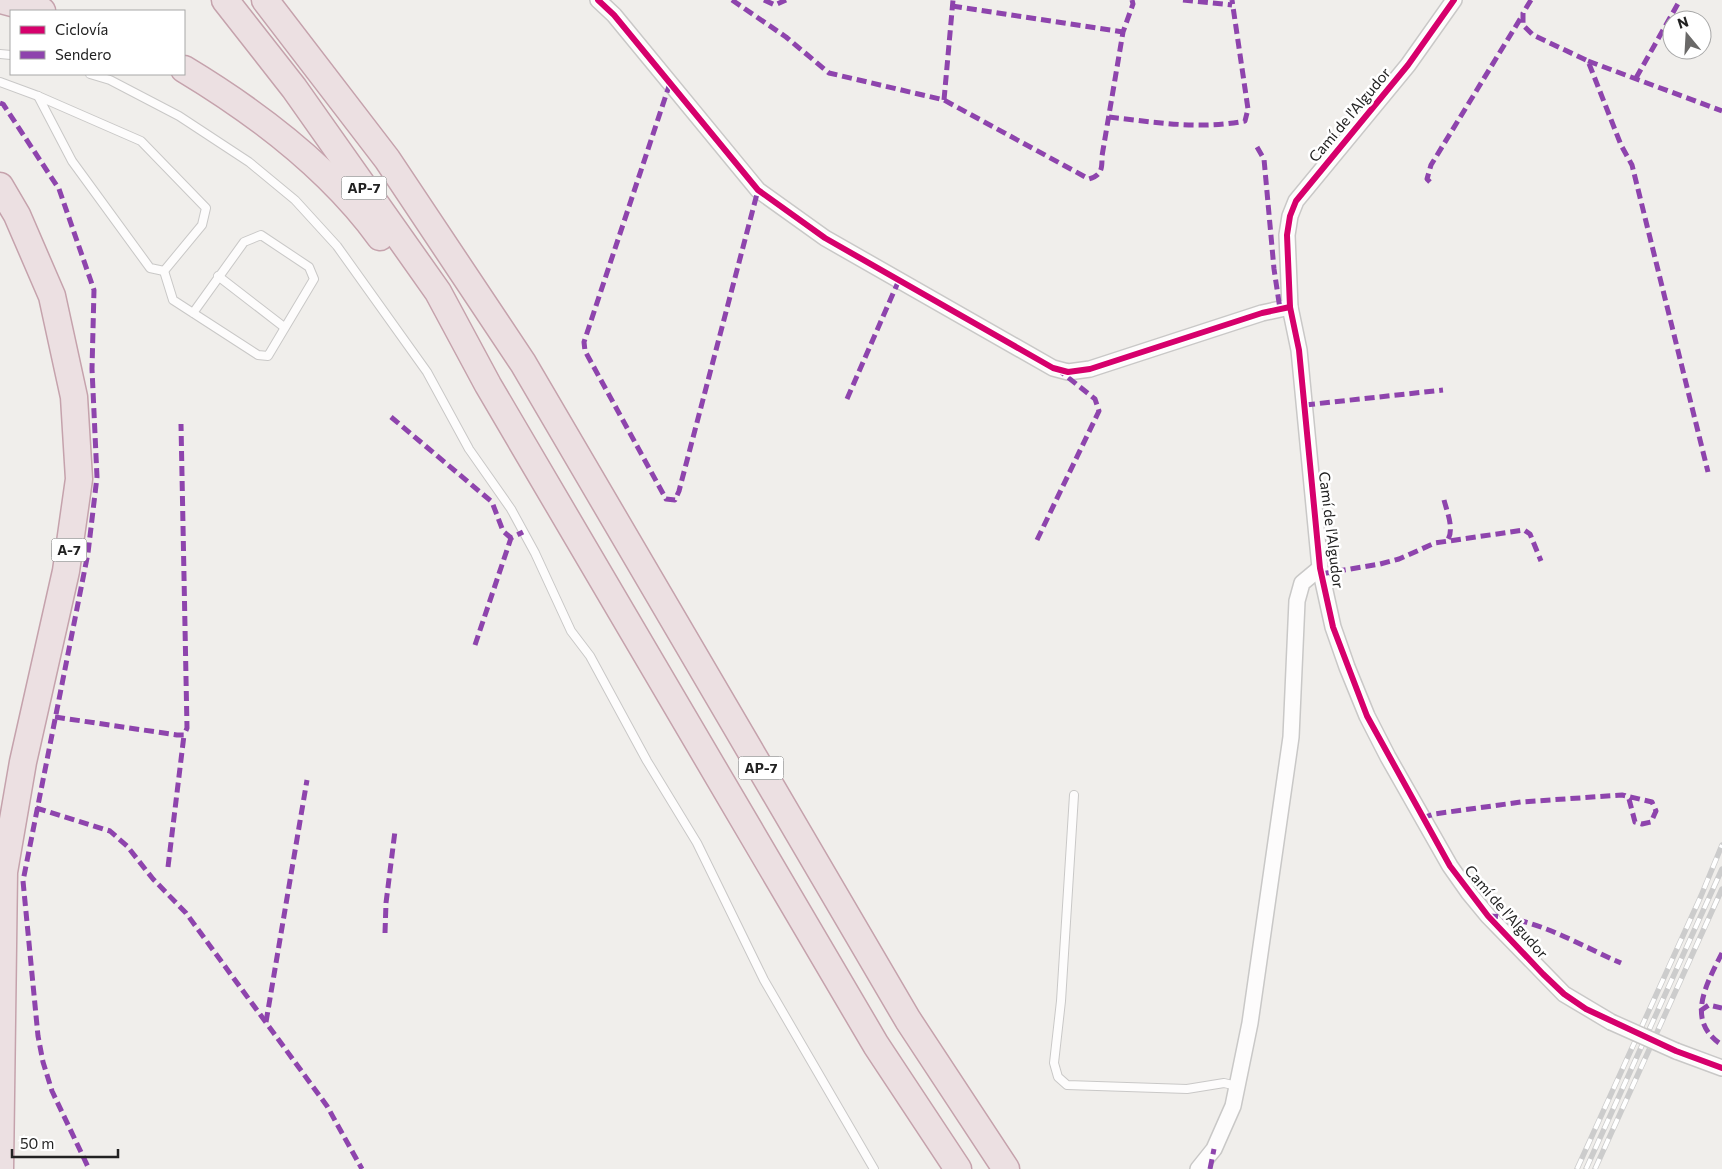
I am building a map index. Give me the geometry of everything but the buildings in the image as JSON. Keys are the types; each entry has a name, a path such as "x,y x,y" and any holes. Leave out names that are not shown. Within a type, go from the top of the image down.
{"highway":[{"path":"1,0 38,10"},
{"name":"AP-7","path":"225,0 294,88 438,292 488,385 876,1045 958,1169"},
{"name":"AP-7","path":"265,0 387,158 523,363 908,1020 1006,1169"},
{"path":"185,70 232,98 299,150 367,220 488,385"},
{"name":"A-7","path":"0,186 17,215 52,296 74,397 79,479 66,571 23,762 4,872 0,1169"}],"street":[{"path":"598,0 614,15 758,190 825,238 1053,368 1068,372 1090,369 1262,313 1290,307"},
{"name":"Camí de l'Algudor","path":"1454,0 1408,65 1296,201 1290,216 1287,235 1290,307 1300,359 1320,568 1333,627 1367,716 1450,866 1488,916 1550,981 1564,994 1586,1009 1676,1051 1722,1068"},
{"path":"1198,1169 1214,1149 1226,1124 1237,1086 1260,965 1291,737 1297,601 1302,583 1320,568"}],"lane":[{"path":"93,75 110,80 179,116 249,162 295,200 337,246 427,372 469,449 511,509 535,553 571,631 590,656 647,761 697,843 764,980 874,1169"},
{"path":"0,82 38,96 141,141 206,208 202,225 164,271"},
{"path":"38,96 72,161 150,268 164,271"},
{"path":"164,271 173,300 193,313 258,355 268,356 314,279 310,267 261,235 244,242 193,313"},
{"path":"218,276 284,327"},
{"path":"1074,795 1062,1001 1054,1063 1058,1077 1067,1085 1079,1086 1187,1090 1224,1083 1237,1086"}],"railway":[{"path":"1577,1169 1701,896 1722,845"},
{"path":"1586,1169 1722,869"},
{"path":"1595,1169 1722,889"}],"marked path":[{"path":"732,0 786,37 829,73 944,100 1089,179 1097,176 1101,168 1123,32 1133,4 1132,0"},
{"path":"764,0 775,5 786,0"},
{"path":"944,100 953,0"},
{"path":"1183,0 1232,5"},
{"path":"1109,117 1194,125 1228,124 1245,121 1248,109 1232,0"},
{"path":"1531,0 1523,13 1523,25 1533,35 1588,61 1621,145 1632,165 1708,472"},
{"path":"1636,78 1680,0"},
{"path":"952,6 1123,32"},
{"path":"1430,182 1427,179 1431,165 1522,16"},
{"path":"1588,61 1722,111"},
{"path":"670,83 584,342 585,351 666,499 675,500 679,491 758,190"},
{"path":"0,103 3,104 59,189 94,290 92,369 97,477 88,553 23,881 38,1036 43,1062 52,1091 89,1169"},
{"path":"1257,147 1264,159 1274,269 1280,309"},
{"path":"847,399 899,280"},
{"path":"1037,540 1099,411 1095,399 1060,371"},
{"path":"1305,405 1443,390"},
{"path":"391,417 492,502 503,531 511,538"},
{"path":"55,717 184,735 187,728 181,424"},
{"path":"1444,500 1450,526 1447,541"},
{"path":"1321,574 1399,559 1435,543 1524,530 1530,534 1541,561"},
{"path":"475,645 511,538 523,532"},
{"path":"168,867 184,735"},
{"path":"266,1022 307,780"},
{"path":"1422,818 1434,814 1521,802 1622,795 1652,802 1656,811 1651,822 1642,824 1635,822 1629,799 1624,795"},
{"path":"36,808 110,831 127,846 153,879 186,913 327,1106 362,1169"},
{"path":"385,933 386,903 395,831"},
{"path":"1488,916 1523,921 1540,927 1573,940 1621,963"},
{"path":"1722,953 1705,990 1702,1002 1704,1025 1722,1045"},
{"path":"1700,1011 1709,1005 1722,1008"},
{"path":"1210,1169 1214,1149"}],"cycle path":[{"path":"598,0 614,15 758,190 825,238 1053,368 1068,372 1090,369 1262,313 1290,307"},
{"path":"1454,0 1408,65 1296,201 1290,216 1287,235 1290,307 1299,350 1320,568 1333,627 1367,716 1450,866 1488,916 1564,994 1586,1009 1676,1051 1722,1068"}]}
